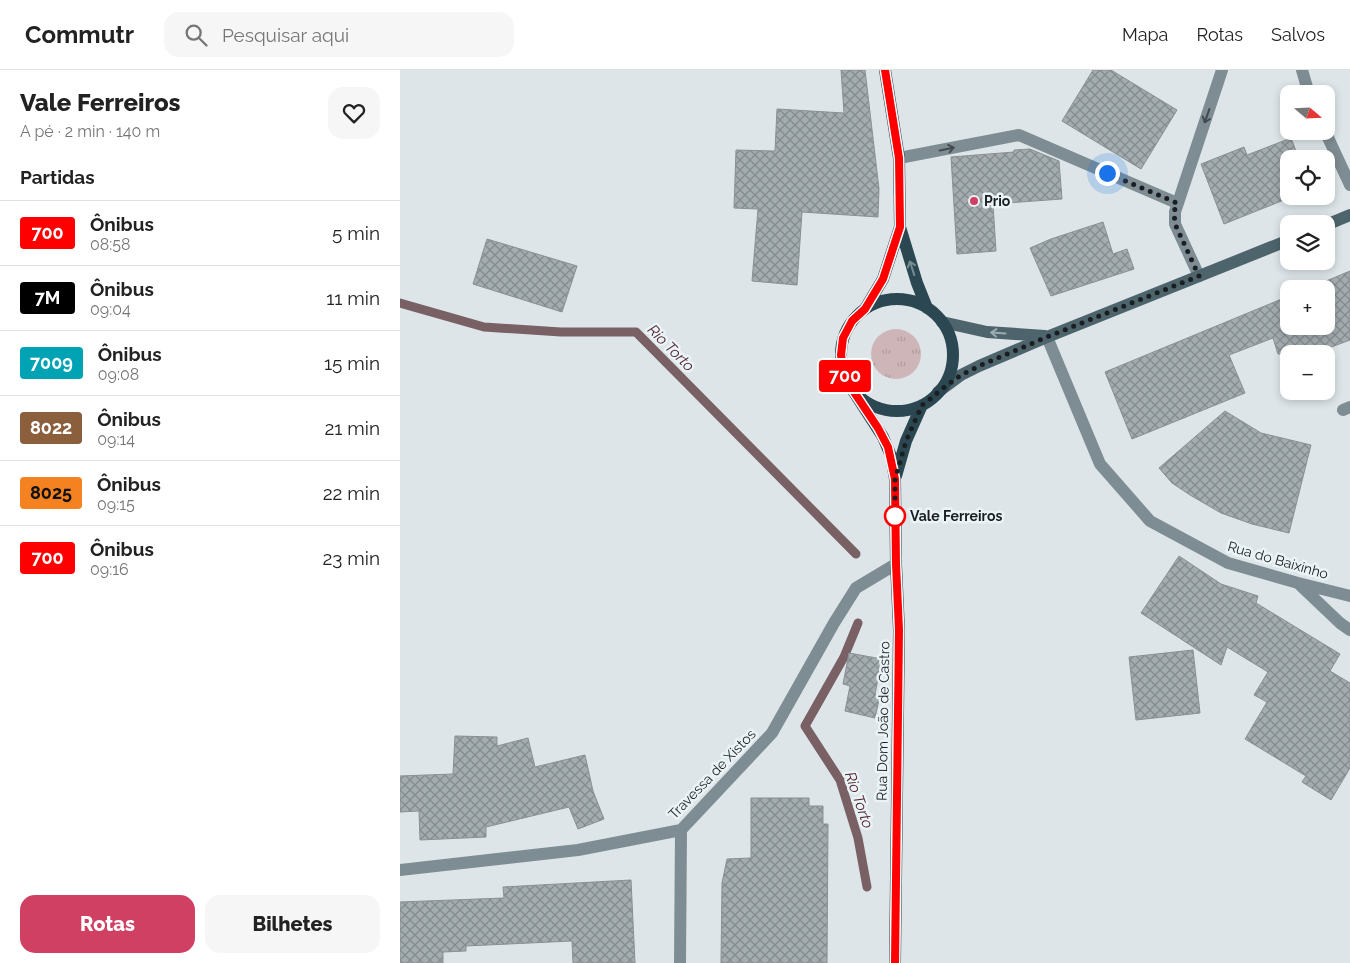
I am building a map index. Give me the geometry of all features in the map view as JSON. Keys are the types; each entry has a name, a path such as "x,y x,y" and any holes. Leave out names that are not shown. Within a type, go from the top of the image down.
{"main road":[{"path":"885,70 899,158 900,227 917,283 927,308"},
{"path":"1335,221 1350,215"},
{"path":"865,309 883,279 900,227"},
{"path":"938,392 961,375 1047,337 1280,244"},
{"path":"899,299 917,303 927,308 942,322 949,334 952,347 949,375 943,387 922,405 909,410 881,409 865,401 852,389 844,373 841,355 843,338 852,321 865,309 881,301 899,299"},
{"path":"942,322 986,332 1047,337"},
{"name":"Rua Dom João de Castro","path":"852,389 886,442 891,456 895,479 899,640 896,963"},
{"name":"Rua Dom João de Castro","path":"895,479 906,441 922,405"}],"street":[{"path":"1199,276 1175,224 1174,212 1222,70"},
{"path":"1302,70 1306,85"},
{"path":"899,158 1019,135 1177,203"},
{"path":"1329,140 1350,184"},
{"name":"Rua do Baixinho","path":"1047,337 1100,464 1150,521 1228,563 1350,596"},
{"name":"Travessa de Xistos","path":"400,870 578,850 681,830 772,733 856,588 896,564"},
{"path":"1298,583 1340,623 1350,630"},
{"path":"680,963 681,830"}],"green space":[{"path":"891,329 901,329 914,336 921,349 921,359 914,372 901,379 891,379 882,375 875,368 871,359 871,349 875,340 882,333"}],"building":[{"path":"841,70 865,70 879,189 878,217 802,212 797,285 752,281 758,209 734,208 736,150 775,151 777,109 844,113"},
{"path":"1093,70 1111,70 1177,110 1141,169 1062,121"},
{"path":"1286,140 1292,140 1296,150 1280,150 1280,202 1224,224 1201,164 1244,147 1247,155"},
{"path":"1030,149 1059,161 1062,199 993,204 996,251 957,254 951,157"},
{"path":"1103,222 1113,254 1127,249 1134,269 1051,296 1030,248"},
{"path":"487,239 577,266 562,312 473,284"},
{"path":"1350,271 1350,340 1335,346 1280,345 1280,354 1278,354 1273,338 1229,355 1245,393 1132,439 1105,372 1280,300 1280,335 1335,335 1335,280 1328,280"},
{"path":"1225,411 1261,433 1311,445 1289,533 1252,524 1221,513 1172,483 1159,468"},
{"path":"1179,556 1221,584 1258,596 1256,603 1340,654 1330,671 1350,683 1350,768 1331,800 1302,782 1306,776 1245,739 1267,702 1254,695 1268,672 1227,647 1221,665 1141,613"},
{"path":"1193,650 1200,713 1136,720 1129,657"},
{"path":"849,653 882,659 875,694 880,695 875,718 845,711 850,686 843,684"},
{"path":"455,736 497,737 497,746 528,738 535,767 585,755 593,791 604,819 578,829 569,807 486,827 486,837 420,840 419,811 400,812 400,776 453,774"},
{"path":"751,798 809,798 809,806 823,806 823,824 828,824 827,963 721,963 722,883 727,859 751,858"},
{"path":"631,880 635,963 573,963 572,941 466,946 466,951 443,952 443,963 400,963 400,902 504,898 503,887"}],"waterway":[{"name":"Rio Torto","path":"400,303 484,327 561,332 636,332 856,554"},
{"name":"Rio Torto","path":"858,623 844,657 805,726 840,780 858,838 867,887"}],"bus line":[{"name":"700","path":"885,70 899,158 900,227 883,279 865,309 852,321 843,338 841,355 844,373 852,389 878,428 888,447 895,479 899,630 895,963"}],"place":[{"name":"Prio","path":"974,201"},
{"name":"Vale Ferreiros","path":"895,516"}],"route":[{"path":"895,516 895,479 906,441 922,405 938,392 961,375 979,366 1199,276 1175,224 1174,212 1177,203 1107,173"}]}
